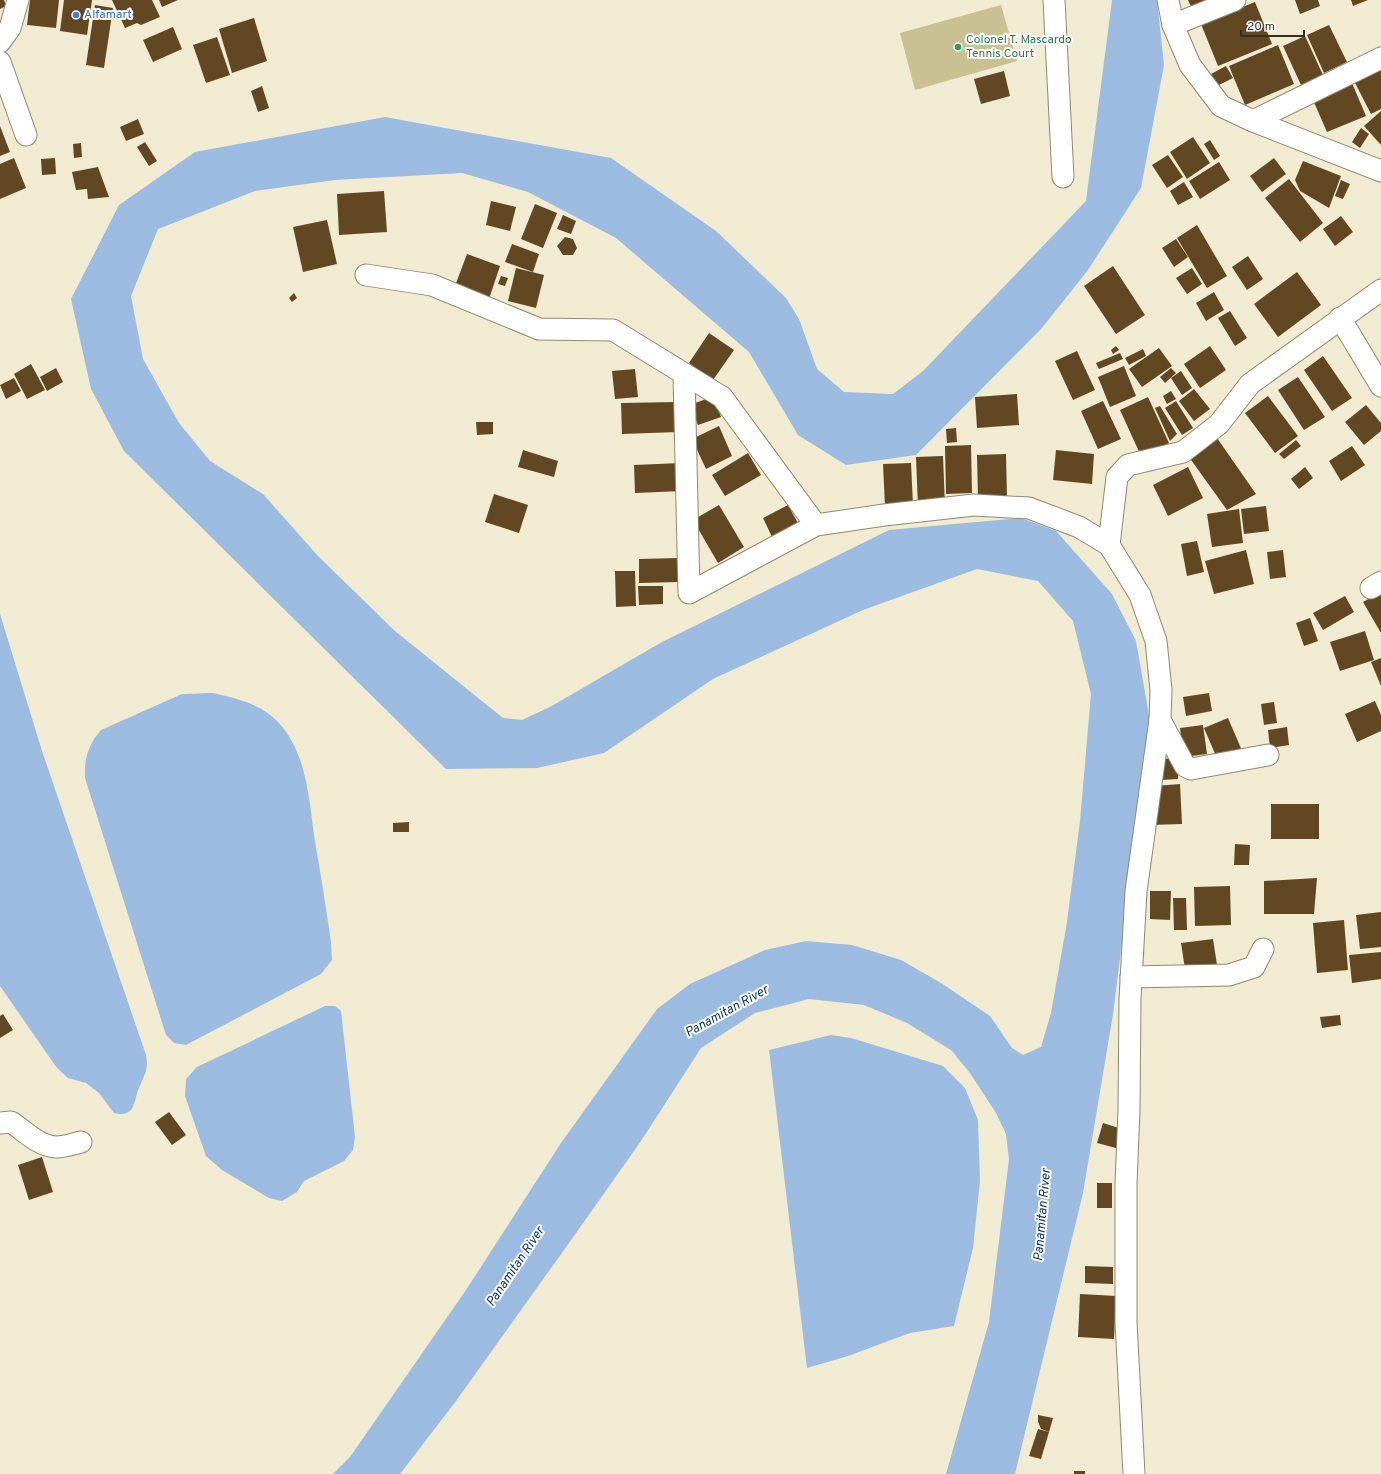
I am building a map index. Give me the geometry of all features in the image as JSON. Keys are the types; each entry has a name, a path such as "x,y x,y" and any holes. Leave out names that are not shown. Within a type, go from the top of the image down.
{"street":[{"path":"0,42 10,28 18,0"},
{"path":"1054,0 1063,177"},
{"path":"1168,0 1173,25 1190,65 1221,106 1253,121 1381,171"},
{"path":"1173,25 1235,0"},
{"path":"1253,121 1381,58"},
{"path":"0,62 26,135"},
{"path":"366,274 432,285 539,329 613,330 722,397 816,524"},
{"path":"1109,545 1117,477 1128,465 1183,452 1219,424 1250,384 1381,290"},
{"path":"1340,318 1381,386"},
{"path":"684,374 689,593 816,524 974,505 1029,508 1079,527 1109,545 1140,595 1156,641 1161,690 1160,720 1136,891 1131,977 1126,1184 1126,1322 1134,1474"},
{"path":"1160,720 1185,766 1191,769 1268,755"},
{"path":"1131,977 1229,975 1254,967 1263,949"},
{"path":"0,1123 11,1122 32,1138 44,1144 57,1147 81,1142"}],"shaded area":[{"name":"Colonel T. Mascardo Tennis Court","path":"1001,5 1017,61 915,90 900,33"}],"water":[{"name":"Panamitan River","path":"1112,0 1157,0 1164,65 1141,188 1088,270 1042,328 916,455 846,465 798,435 749,352 616,238 528,192 462,173 335,180 255,191 158,229 131,296 143,359 179,423 210,461 263,494 318,556 395,631 503,718 522,720 550,707 662,642 889,530 1021,518 1056,531 1112,594 1136,641 1150,721 1113,1014 1083,1193 1015,1474 946,1474 989,1322 1009,1159 1006,1134 996,1113 970,1073 951,1050 907,1023 864,1005 809,999 755,1013 701,1048 641,1141 569,1243 456,1401 400,1474 333,1474 350,1457 466,1290 561,1143 657,1009 690,984 765,950 806,941 852,945 901,960 941,983 990,1016 1012,1048 1023,1055 1041,1047 1051,1013 1067,922 1080,821 1091,694 1073,621 1038,581 977,569 863,610 713,679 604,753 537,768 446,769 124,451 91,389 71,299 119,205 195,152 385,117 611,158 716,231 786,298 799,319 817,369 844,392 893,394 923,371 1086,201"},
{"path":"0,614 42,751 146,1055 146,1072 132,1108 126,1113 114,1113 99,1093 86,1083 68,1078 57,1068 0,986"},
{"path":"213,693 256,706 272,716 288,735 296,749 306,779 309,795 331,942 332,960 321,974 186,1045 174,1043 166,1035 85,778 85,765 90,747 101,730 182,694"},
{"path":"325,1006 335,1006 341,1011 355,1137 353,1150 344,1161 304,1181 297,1192 282,1201 269,1198 222,1170 206,1156 185,1096 186,1079 197,1067"},
{"path":"831,1035 851,1038 943,1066 965,1088 978,1120 980,1181 973,1248 954,1326 910,1333 848,1356 807,1368 769,1050"}],"building":[{"path":"0,0 4,0 6,6 0,9"},
{"path":"30,0 59,0 56,28 27,25"},
{"name":"Alfamart","path":"64,0 92,0 87,35 60,31"},
{"path":"112,0 152,0 160,17 141,25 137,23 125,28"},
{"path":"159,0 178,0 162,7"},
{"path":"1188,0 1229,0 1195,15"},
{"path":"1295,0 1318,0 1320,6 1300,14"},
{"path":"1351,0 1368,0 1353,6"},
{"path":"1255,2 1272,44 1218,66 1201,24"},
{"path":"95,5 113,8 104,68 86,65"},
{"path":"254,18 267,61 232,73 219,29"},
{"path":"1329,25 1347,62 1324,73 1307,35"},
{"path":"173,27 182,49 153,62 143,40"},
{"path":"1305,36 1323,75 1301,85 1283,46"},
{"path":"217,37 230,75 206,83 193,45"},
{"path":"1278,45 1294,84 1245,105 1229,66"},
{"path":"1381,65 1381,109 1371,114 1353,79"},
{"path":"1226,66 1233,78 1217,86 1211,74"},
{"path":"1004,71 1010,96 981,104 974,79"},
{"path":"1352,83 1366,116 1327,132 1313,100"},
{"path":"262,86 269,108 258,112 251,91"},
{"path":"1381,111 1381,145 1364,126"},
{"path":"138,119 144,134 126,141 120,127"},
{"path":"0,126 10,152 0,156"},
{"path":"1361,128 1369,134 1360,148 1352,142"},
{"path":"1193,137 1210,163 1187,179 1170,152"},
{"path":"1210,140 1220,156 1214,160 1204,144"},
{"path":"145,142 157,161 149,166 137,147"},
{"path":"81,143 82,157 74,158 73,144"},
{"path":"1168,155 1183,177 1167,188 1152,165"},
{"path":"14,158 26,188 0,199 0,164"},
{"path":"55,158 56,174 42,175 41,159"},
{"path":"1274,158 1286,174 1262,192 1250,176"},
{"path":"1303,161 1341,176 1329,208 1300,191 1295,180"},
{"path":"1219,162 1230,180 1200,199 1189,181"},
{"path":"98,167 109,197 88,199 87,189 76,190 72,172"},
{"path":"1289,179 1323,223 1300,242 1265,198"},
{"path":"1341,180 1350,184 1343,199 1335,196"},
{"path":"1184,182 1193,197 1178,205 1170,191"},
{"path":"384,191 387,232 339,235 337,194"},
{"path":"491,201 516,207 510,231 486,225"},
{"path":"535,204 557,213 543,248 521,239"},
{"path":"563,215 576,221 571,234 557,229"},
{"path":"1341,216 1353,232 1335,246 1323,229"},
{"path":"327,220 337,264 303,272 293,227"},
{"path":"1197,225 1227,276 1207,288 1177,238"},
{"path":"565,237 573,239 577,248 573,255 563,255 557,246"},
{"path":"1176,239 1188,257 1174,267 1162,248"},
{"path":"512,244 539,254 533,272 505,262"},
{"path":"467,254 500,266 489,299 455,286"},
{"path":"1248,256 1263,279 1247,290 1232,267"},
{"path":"1113,266 1145,315 1116,334 1084,286"},
{"path":"516,268 544,275 536,308 508,301"},
{"path":"1192,268 1202,284 1187,294 1176,278"},
{"path":"1297,272 1321,305 1278,337 1254,304"},
{"path":"501,276 508,278 505,286 498,284"},
{"path":"1214,292 1224,310 1206,321 1196,303"},
{"path":"294,293 297,298 292,302 289,298"},
{"path":"1230,311 1247,338 1235,346 1218,318"},
{"path":"709,333 734,350 713,380 689,363"},
{"path":"1116,346 1119,350 1113,354 1111,350"},
{"path":"1210,346 1226,370 1200,388 1184,364"},
{"path":"1159,348 1172,366 1142,387 1129,369"},
{"path":"1143,349 1146,356 1129,365 1125,358"},
{"path":"1077,351 1095,390 1073,400 1055,361"},
{"path":"1120,353 1123,359 1099,369 1096,363"},
{"path":"1323,356 1352,398 1332,411 1304,370"},
{"path":"31,364 45,390 27,399 14,374"},
{"path":"1124,366 1136,396 1110,407 1098,377"},
{"path":"56,368 63,382 47,391 40,377"},
{"path":"1171,368 1176,373 1165,383 1160,377"},
{"path":"635,369 638,397 615,399 612,371"},
{"path":"1181,371 1192,388 1182,395 1171,378"},
{"path":"1298,377 1325,417 1304,430 1278,390"},
{"path":"14,378 21,391 6,399 0,385"},
{"path":"1194,389 1210,409 1194,421 1179,401"},
{"path":"1171,391 1176,399 1167,404 1163,396"},
{"path":"1017,394 1019,425 977,428 975,397"},
{"path":"714,396 721,417 698,425 690,405"},
{"path":"1268,396 1298,436 1275,453 1245,413"},
{"path":"1148,397 1169,443 1141,456 1120,410"},
{"path":"1103,401 1121,439 1098,449 1081,411"},
{"path":"1176,401 1193,428 1182,435 1165,408"},
{"path":"677,402 678,432 622,434 621,403"},
{"path":"1366,405 1381,423 1381,431 1364,445 1345,422"},
{"path":"1160,406 1177,434 1170,441 1155,408"},
{"path":"476,422 493,422 493,434 477,435"},
{"path":"719,426 732,456 706,469 692,439"},
{"path":"956,428 957,442 947,443 946,429"},
{"path":"1217,438 1256,494 1227,510 1189,457"},
{"path":"1296,440 1301,446 1284,459 1279,454"},
{"path":"971,445 972,493 946,494 945,446"},
{"path":"1352,446 1365,465 1341,481 1329,461"},
{"path":"523,450 558,461 554,477 518,467"},
{"path":"1056,450 1094,454 1092,484 1053,480"},
{"path":"748,453 761,475 725,496 712,475"},
{"path":"1006,454 1007,498 978,499 977,455"},
{"path":"943,456 945,506 918,507 916,457"},
{"path":"681,463 682,491 635,493 634,465"},
{"path":"911,463 913,505 885,506 883,464"},
{"path":"1188,467 1203,498 1168,516 1153,485"},
{"path":"1305,467 1313,478 1299,489 1291,479"},
{"path":"494,494 528,505 519,533 485,522"},
{"path":"719,505 744,547 718,563 693,520"},
{"path":"788,505 800,527 774,541 763,518"},
{"path":"1266,506 1269,531 1244,534 1241,509"},
{"path":"1239,509 1243,543 1212,547 1207,514"},
{"path":"1197,541 1204,572 1187,576 1181,544"},
{"path":"1246,550 1254,584 1214,594 1205,561"},
{"path":"1283,550 1286,577 1270,579 1267,552"},
{"path":"678,558 678,582 639,583 639,559"},
{"path":"615,571 635,571 636,606 616,607"},
{"path":"638,586 663,586 663,604 639,605"},
{"path":"1381,592 1381,633 1363,602"},
{"path":"1345,596 1354,612 1323,630 1313,613"},
{"path":"1310,618 1318,641 1304,646 1296,623"},
{"path":"1365,631 1374,660 1340,671 1330,642"},
{"path":"1381,658 1381,686 1371,662"},
{"path":"1209,693 1212,711 1186,716 1183,697"},
{"path":"1375,701 1381,715 1381,731 1357,742 1345,714"},
{"path":"1274,702 1277,723 1264,725 1261,704"},
{"path":"1228,718 1243,753 1219,763 1204,728"},
{"path":"1203,725 1207,754 1184,757 1180,728"},
{"path":"1287,727 1289,745 1270,748 1268,730"},
{"path":"1178,758 1178,779 1161,780 1161,759"},
{"path":"1180,784 1182,824 1150,825 1155,786"},
{"path":"1271,804 1319,804 1319,839 1271,839"},
{"path":"409,822 409,832 393,832 393,823"},
{"path":"1235,844 1250,845 1249,865 1234,865"},
{"path":"1317,878 1314,914 1264,914 1264,881"},
{"path":"1230,886 1231,925 1195,926 1194,887"},
{"path":"1150,891 1171,891 1170,920 1150,919"},
{"path":"1173,898 1186,898 1187,930 1174,930"},
{"path":"1381,912 1381,947 1360,949 1356,915"},
{"path":"1344,920 1348,970 1317,973 1313,923"},
{"path":"1213,939 1217,965 1185,969 1181,943"},
{"path":"1381,952 1381,979 1352,983 1349,955"},
{"path":"3,1014 13,1030 0,1038 0,1016"},
{"path":"1340,1015 1341,1025 1322,1028 1320,1017"},
{"path":"169,1112 186,1135 172,1145 155,1122"},
{"path":"1103,1123 1122,1129 1116,1148 1097,1143"},
{"path":"42,1157 53,1192 29,1200 18,1165"},
{"path":"1097,1183 1112,1183 1112,1208 1097,1208"},
{"path":"1085,1266 1113,1267 1113,1284 1085,1283"},
{"path":"1080,1294 1116,1296 1114,1339 1078,1337"},
{"path":"1038,1415 1053,1418 1049,1432 1041,1429 1038,1422"},
{"path":"1038,1429 1049,1432 1041,1459 1029,1456"},
{"path":"1074,1471 1085,1471 1085,1474 1074,1474"}],"place":[{"name":"Alfamart","path":"76,15"},
{"name":"Colonel T. Mascardo Tennis Court","path":"958,47"}]}
